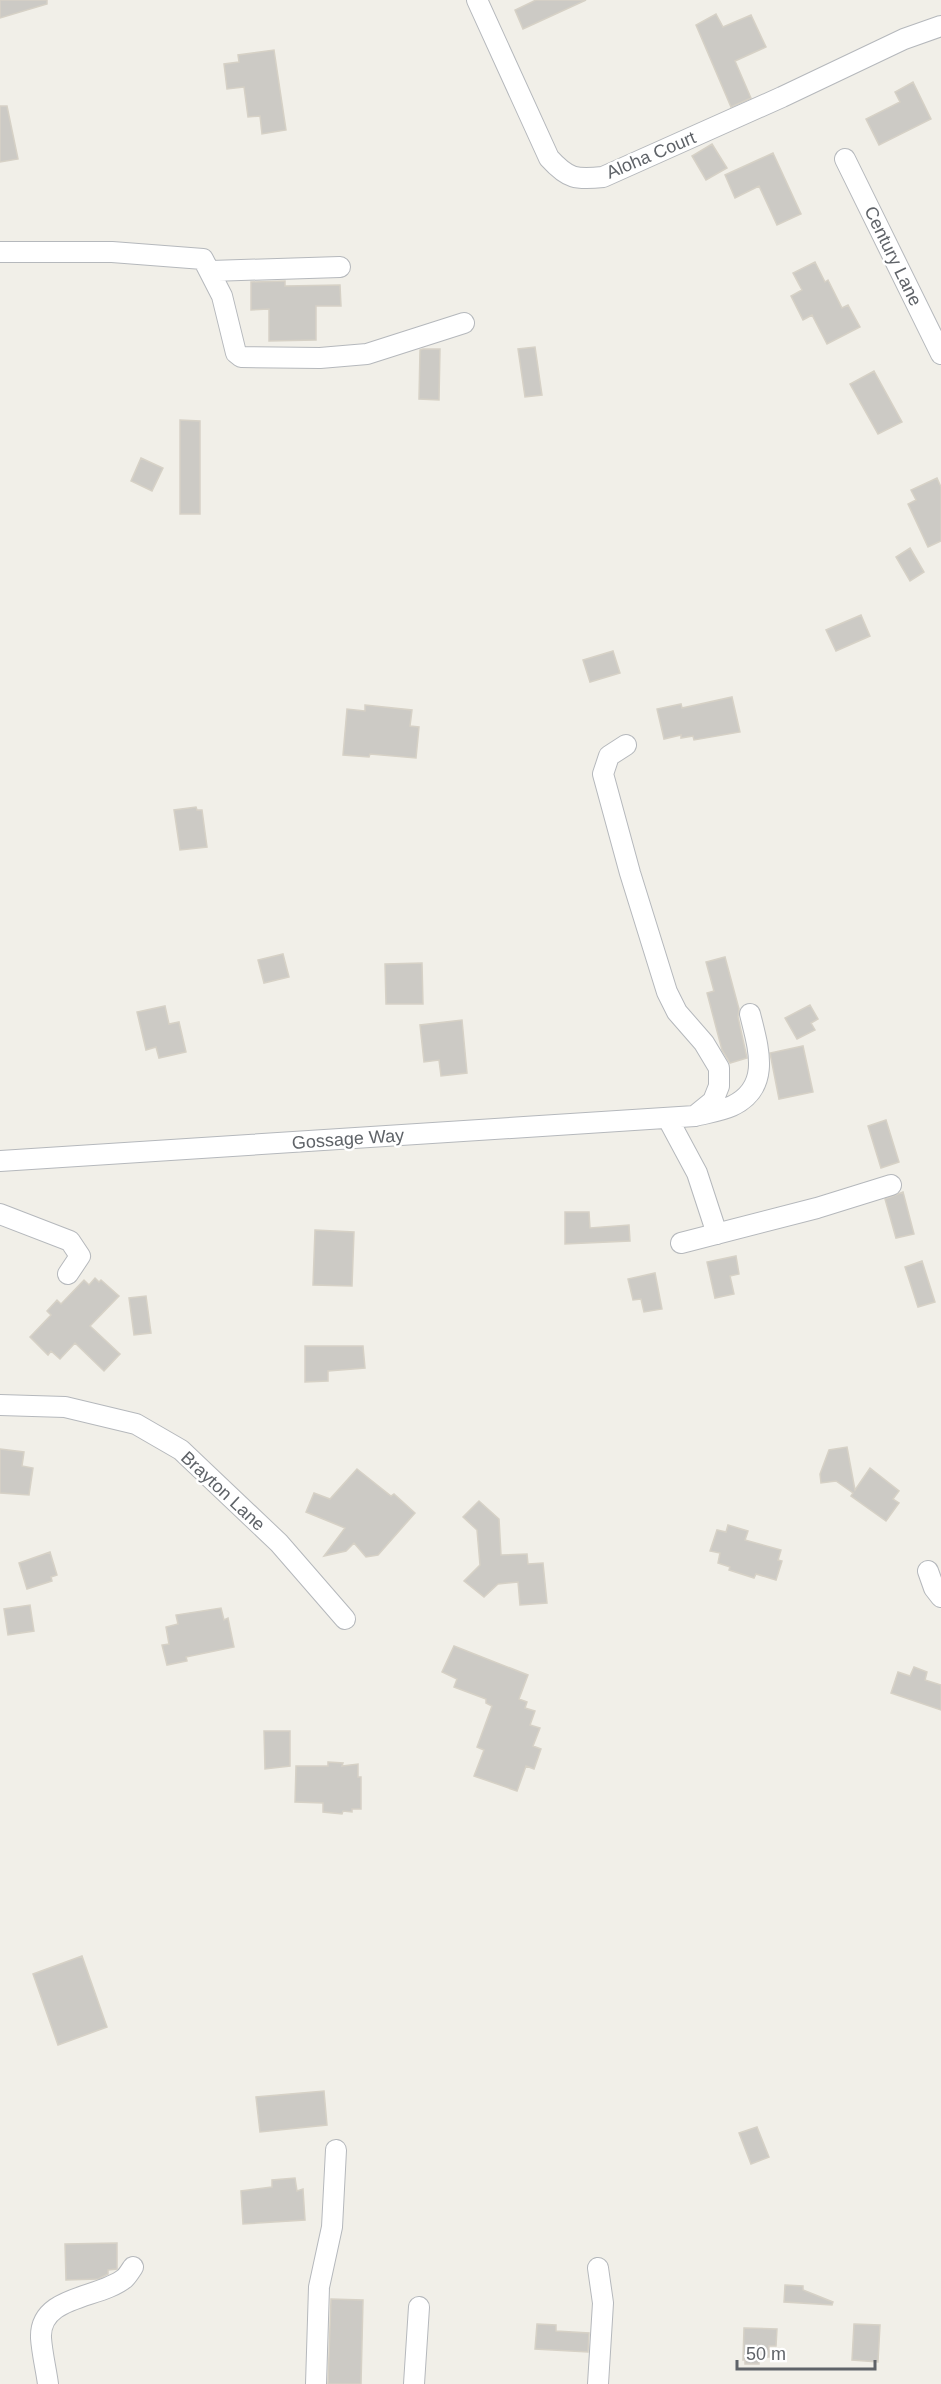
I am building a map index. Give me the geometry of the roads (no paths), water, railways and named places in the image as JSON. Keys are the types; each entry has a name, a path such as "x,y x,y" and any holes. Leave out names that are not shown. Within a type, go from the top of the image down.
{"street":[{"name":"Aloha Court","path":"477,0 549,158 563,173 580,179 603,177 782,97 904,39 941,27"},
{"name":"Century Lane","path":"845,159 941,354"},
{"path":"0,252 112,252 203,259 222,296 236,353 242,357 320,358 367,354 465,323"},
{"path":"211,271 340,267"},
{"path":"626,745 609,756 603,774 630,873 667,992 677,1012 704,1043 720,1068 719,1086 713,1101 695,1116"},
{"name":"Gossage Way","path":"0,1161 695,1116 731,1107 745,1098 759,1077 760,1056 750,1014"},
{"path":"668,1119 697,1173 717,1234"},
{"path":"681,1243 818,1208 891,1185"},
{"path":"0,1214 70,1241 80,1256 68,1274"},
{"name":"Brayton Lane","path":"0,1405 65,1407 136,1424 181,1450 279,1543 345,1619"},
{"path":"928,1571 934,1588 941,1598"},
{"path":"316,2384 319,2287 332,2227 336,2150"},
{"path":"48,2384 41,2336 46,2317 57,2306 125,2278 133,2266"},
{"path":"598,2268 603,2303 598,2384"},
{"path":"414,2384 419,2307"}]}
